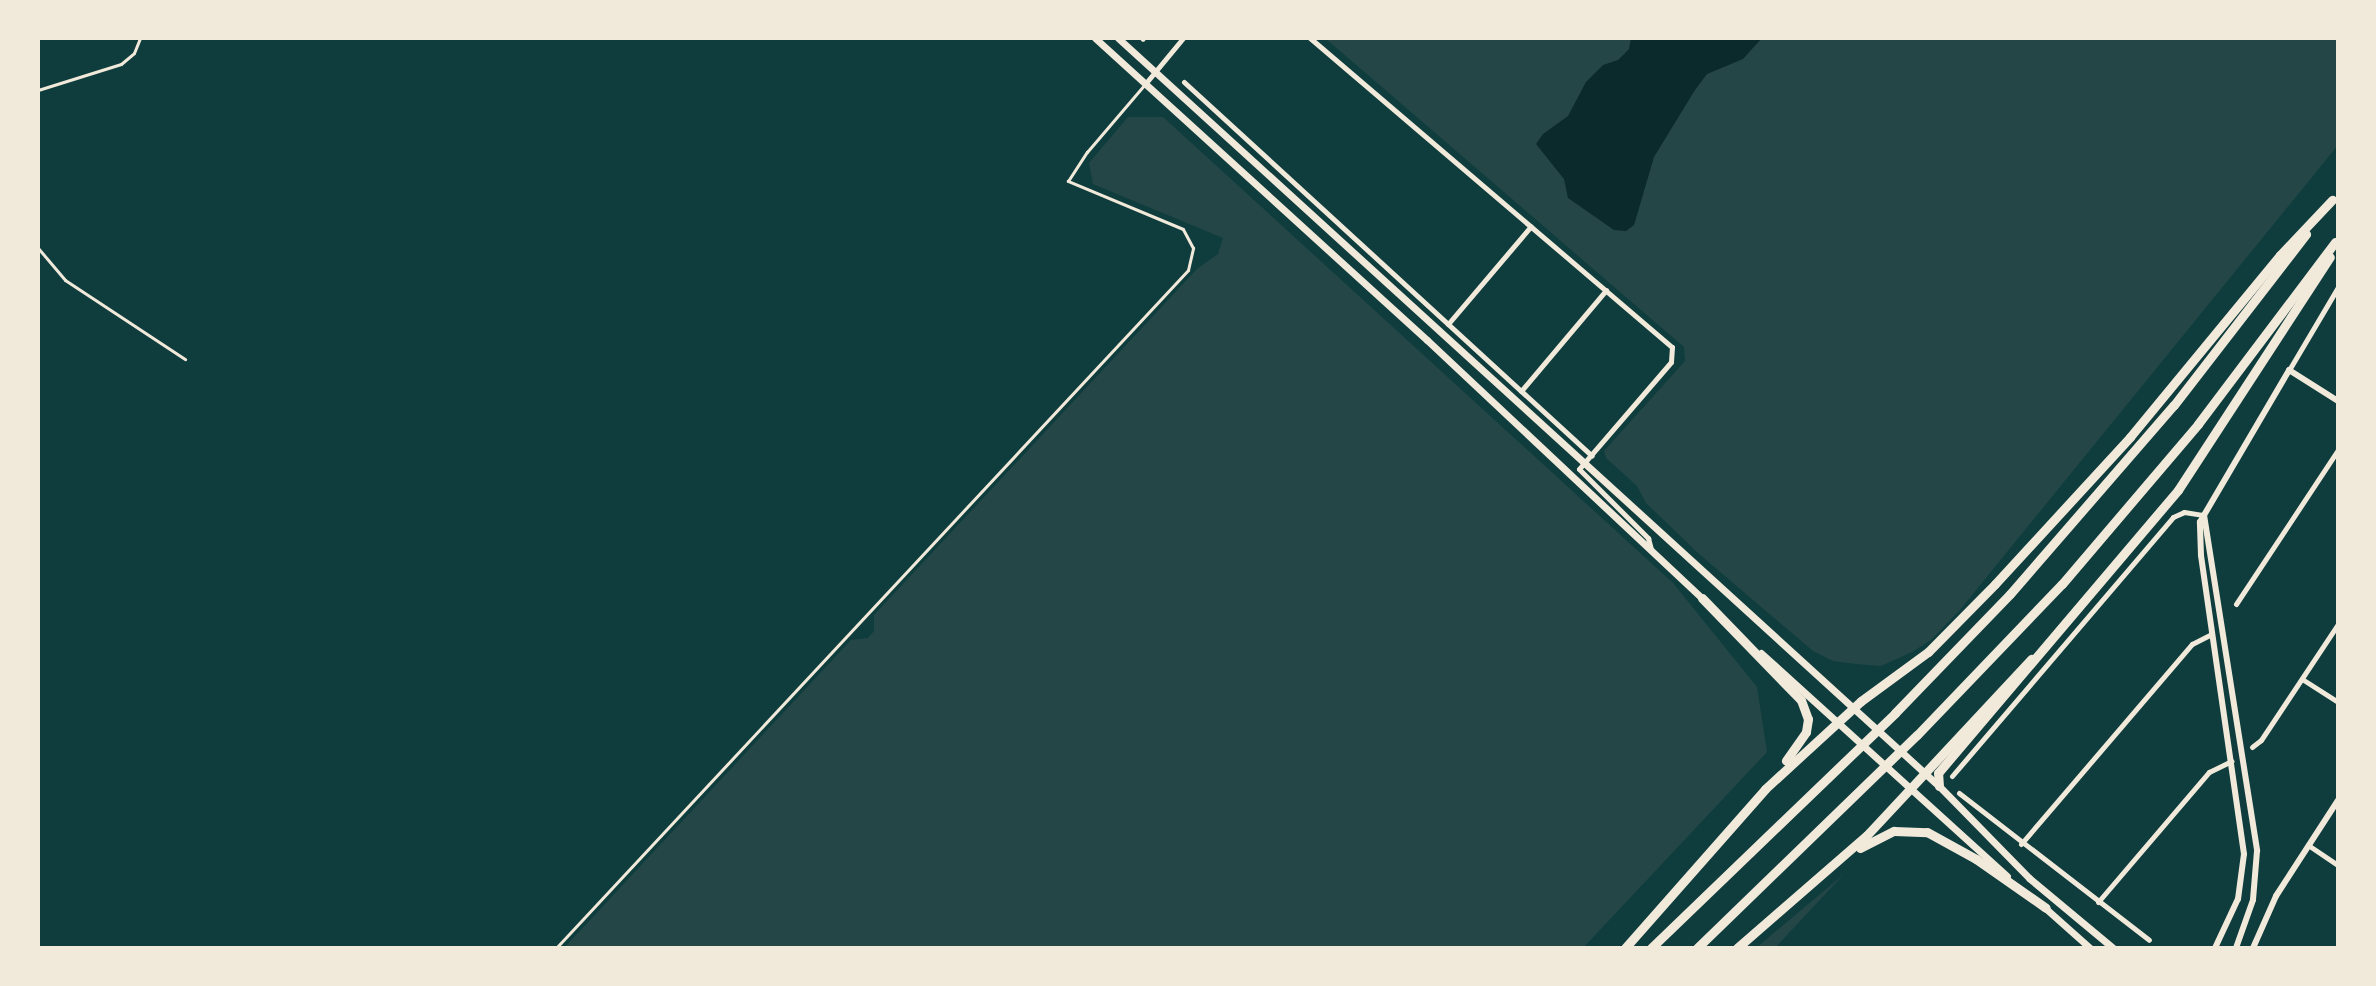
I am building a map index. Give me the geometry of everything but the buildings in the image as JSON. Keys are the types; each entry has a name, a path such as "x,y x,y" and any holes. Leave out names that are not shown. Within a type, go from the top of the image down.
{"highway":[{"path":"1651,948 1895,713 2010,594 2117,473 2216,352 2332,200 2280,255 2130,437 1995,584 1928,652 1854,709 1765,789"},
{"path":"1697,948 1917,735 2034,615 2131,505 2225,390 2335,242 2328,261 2178,490 1938,773 1939,786"},
{"path":"1625,948 1765,789 1803,739 1807,711 1801,700 1702,598"},
{"path":"1737,948 1836,863 2040,652"},
{"path":"1836,863 1879,836 1918,830 1936,836 1976,859 2046,908"}],"main road":[{"path":"1095,38 1427,340 1908,789 2090,948"},
{"path":"1118,38 1583,465 1923,771 2029,878 2113,948"}],"street":[{"path":"1145,84 1183,38"},
{"path":"1310,38 1669,343 1674,351 1671,362 1583,465 1580,473 1648,538 1651,550"},
{"path":"1184,82 1592,456"},
{"path":"1448,324 1531,226"},
{"path":"2215,948 2233,913 2243,871 2243,837 2199,535 2204,515 2338,287"},
{"path":"1521,391 1606,290"},
{"path":"2289,370 2338,401"},
{"path":"2236,604 2338,450"},
{"path":"1952,776 2173,517 2184,512 2204,515"},
{"path":"2204,515 2257,851 2253,900 2236,948"},
{"path":"2252,747 2261,740 2338,624"},
{"path":"2021,844 2192,644 2212,634"},
{"path":"2302,679 2338,702"},
{"path":"2098,902 2209,772 2232,761"},
{"path":"1959,793 2149,940"},
{"path":"2257,946 2276,896 2338,800"},
{"path":"2308,845 2338,865"}],"lane":[{"path":"38,90 121,64 134,53 140,38"},
{"path":"556,948 1188,270 1193,248 1183,229 1068,181 1087,152 1145,84"},
{"path":"38,248 65,280 185,359"}],"shaded area":[{"path":"1325,38 2338,38 2338,145 1959,611 1931,640 1912,652 1881,666 1856,664 1833,661 1813,651 1698,553 1646,503 1637,486 1606,458 1604,451 1685,361 1684,347"},
{"path":"1631,38 1762,38 1743,59 1707,74 1695,90 1654,157 1634,225 1626,231 1614,230 1568,198 1564,179 1536,144 1543,134 1568,116 1586,82 1603,65 1618,60 1629,49"},
{"path":"1128,117 1163,117 1673,583 1757,687 1767,752 1583,948 564,948 851,640 868,638 874,631 874,615 1197,269 1218,254 1223,238 1093,184 1089,163"},
{"path":"1844,874 1775,948 1756,948"}]}
